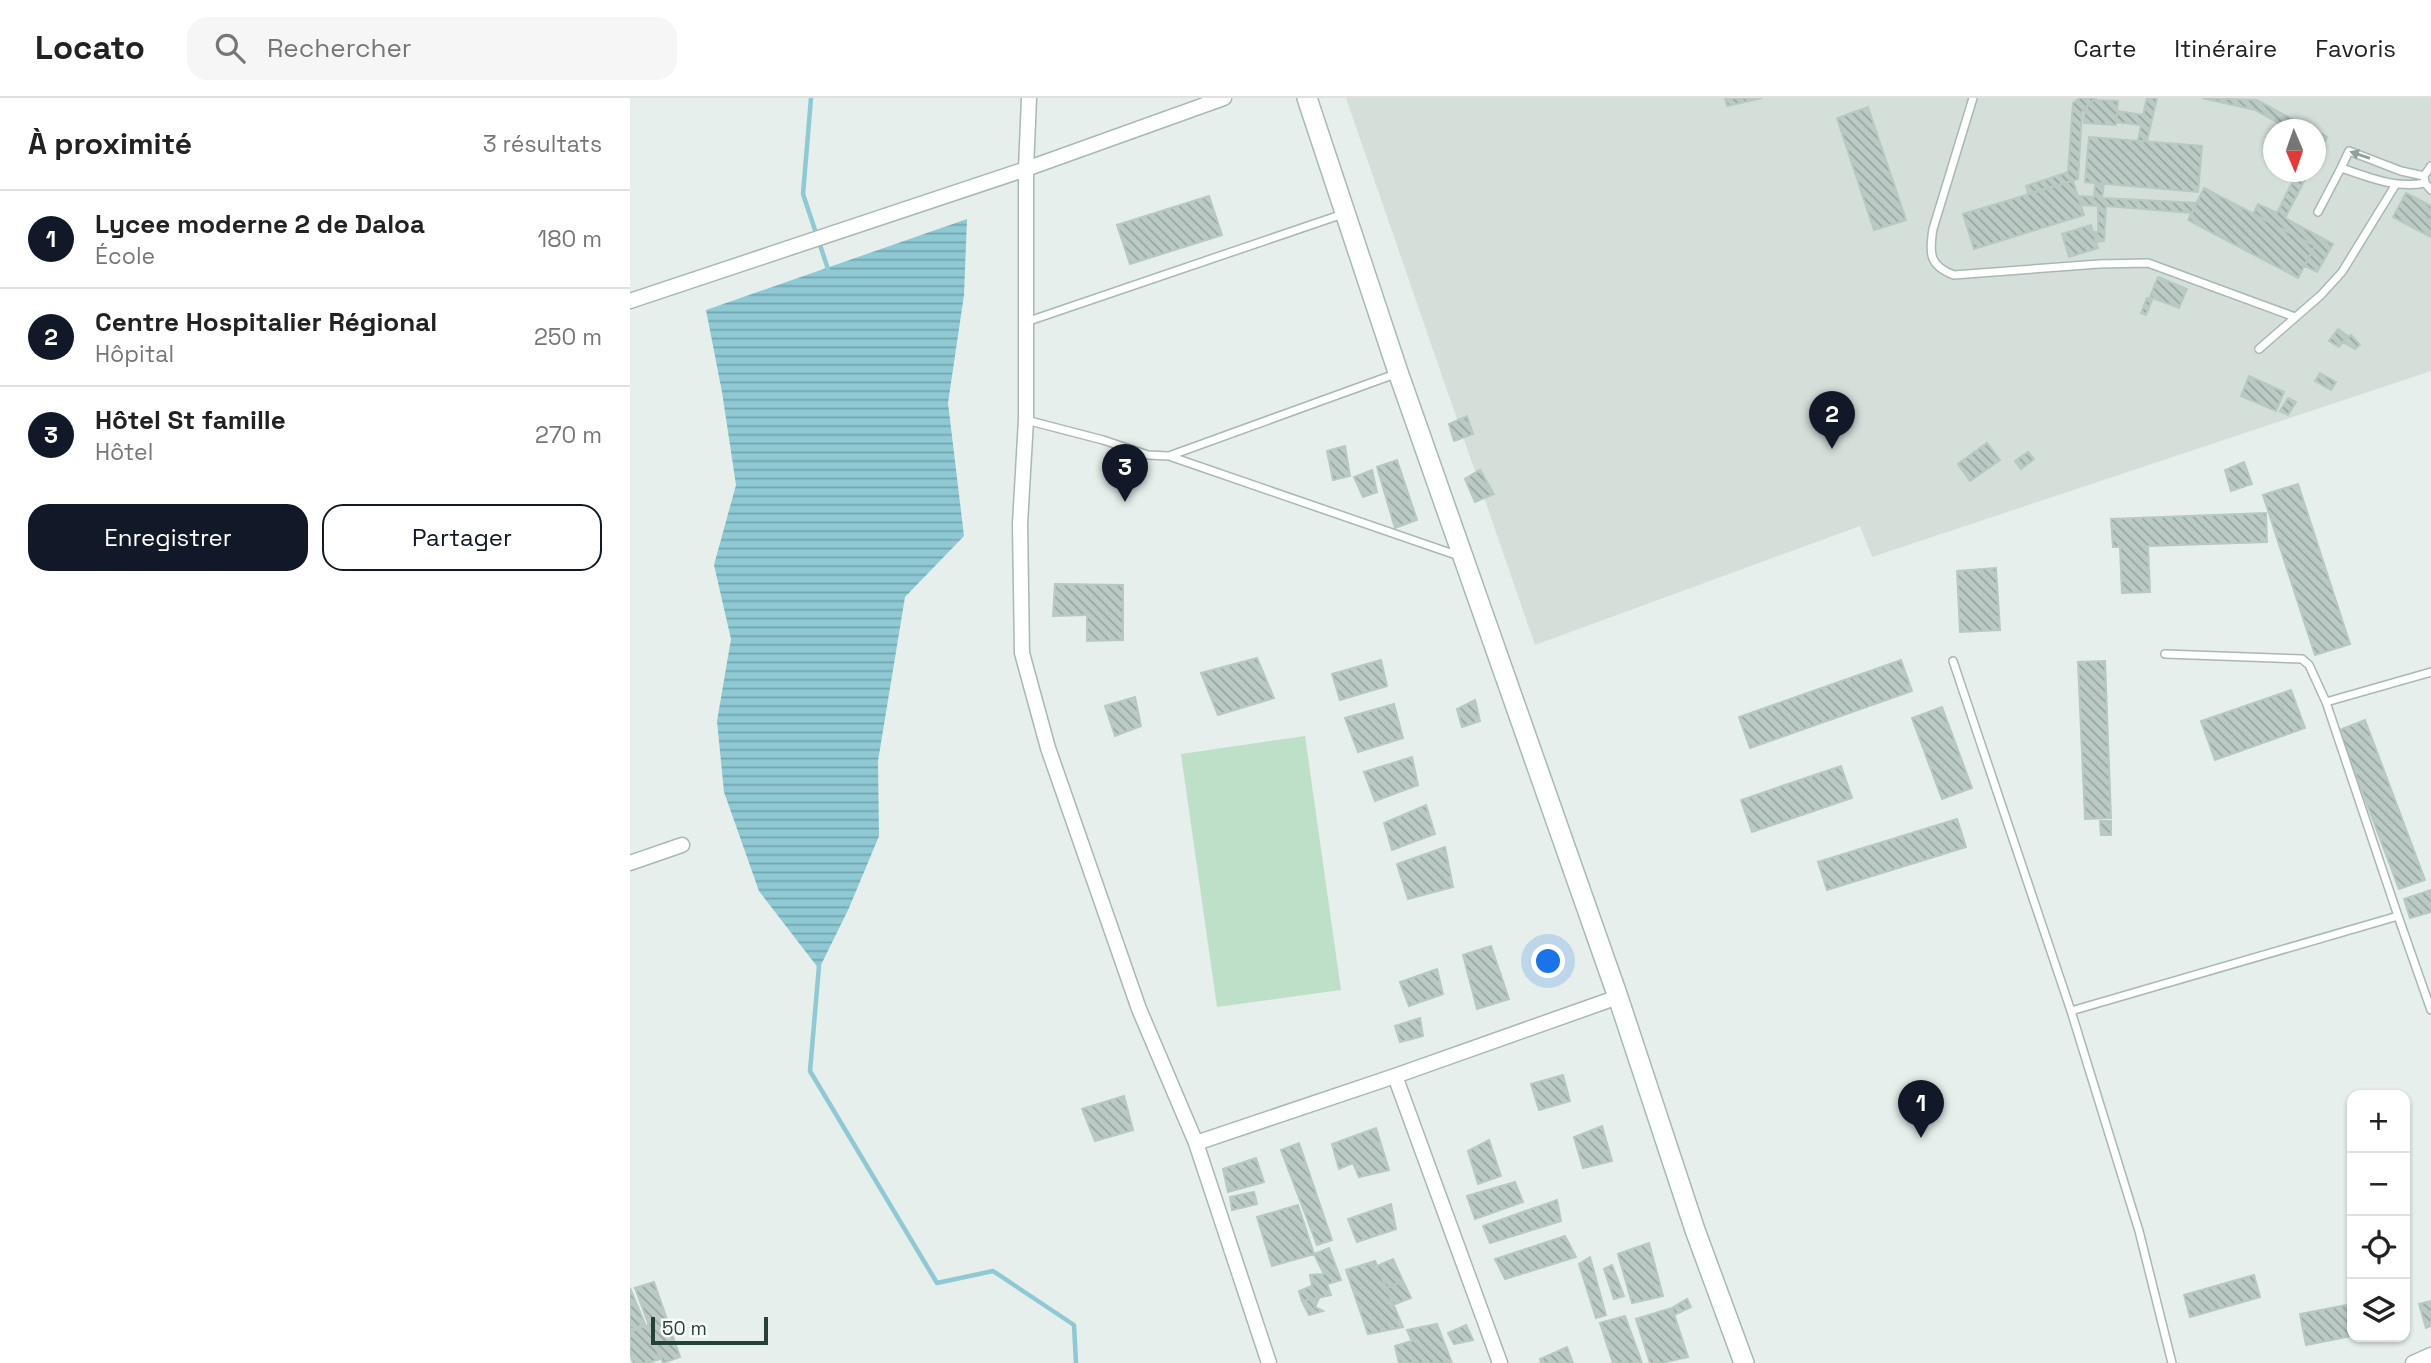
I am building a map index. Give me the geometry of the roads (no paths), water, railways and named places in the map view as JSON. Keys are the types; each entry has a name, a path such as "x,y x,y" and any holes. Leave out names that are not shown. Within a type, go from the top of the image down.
{"street":[{"path":"1029,98 1026,169 1026,420 1020,524 1022,653 1048,748 1139,1009 1196,1143 1269,1363"},
{"path":"630,301 1026,169 1224,98"},
{"path":"1307,98 1398,372 1618,998 1695,1230 1744,1363"},
{"path":"630,863 682,845"},
{"path":"1196,1143 1618,998"},
{"path":"1395,1076 1500,1363"},
{"path":"2413,1363 2431,1355"}],"lane":[{"path":"1973,98 1933,229 1930,249 1933,260 1943,271 1954,275 2148,263 2295,317"},
{"path":"2318,212 2349,151 2424,180 2431,190"},
{"path":"2341,168 2409,186 2424,180 2431,166"},
{"path":"2259,349 2321,295 2342,272 2396,184"},
{"path":"1025,323 1347,213"},
{"path":"1169,456 1398,372"},
{"path":"1026,420 1148,455 1169,456 1463,558"},
{"path":"2165,654 2302,659 2309,665 2326,702 2431,1010"},
{"path":"1954,661 2071,1011 2140,1231 2172,1363"},
{"path":"2326,702 2431,672"},
{"path":"2071,1011 2398,916"}],"water":[{"path":"967,219 964,295 948,403 964,536 905,597 878,761 879,836 849,908 819,969 759,891 724,792 717,721 731,639 714,565 736,485 706,310"}],"waterway":[{"path":"811,98 803,194 829,272"},
{"path":"819,966 810,1071 937,1283 993,1271 1074,1325 1076,1363"}],"place":[{"name":"Centre Hospitalier Régional","path":"1832,449"},
{"name":"Hôtel St famille","path":"1125,502"},
{"name":"Lycee moderne 2 de Daloa","path":"1921,1138"}]}
